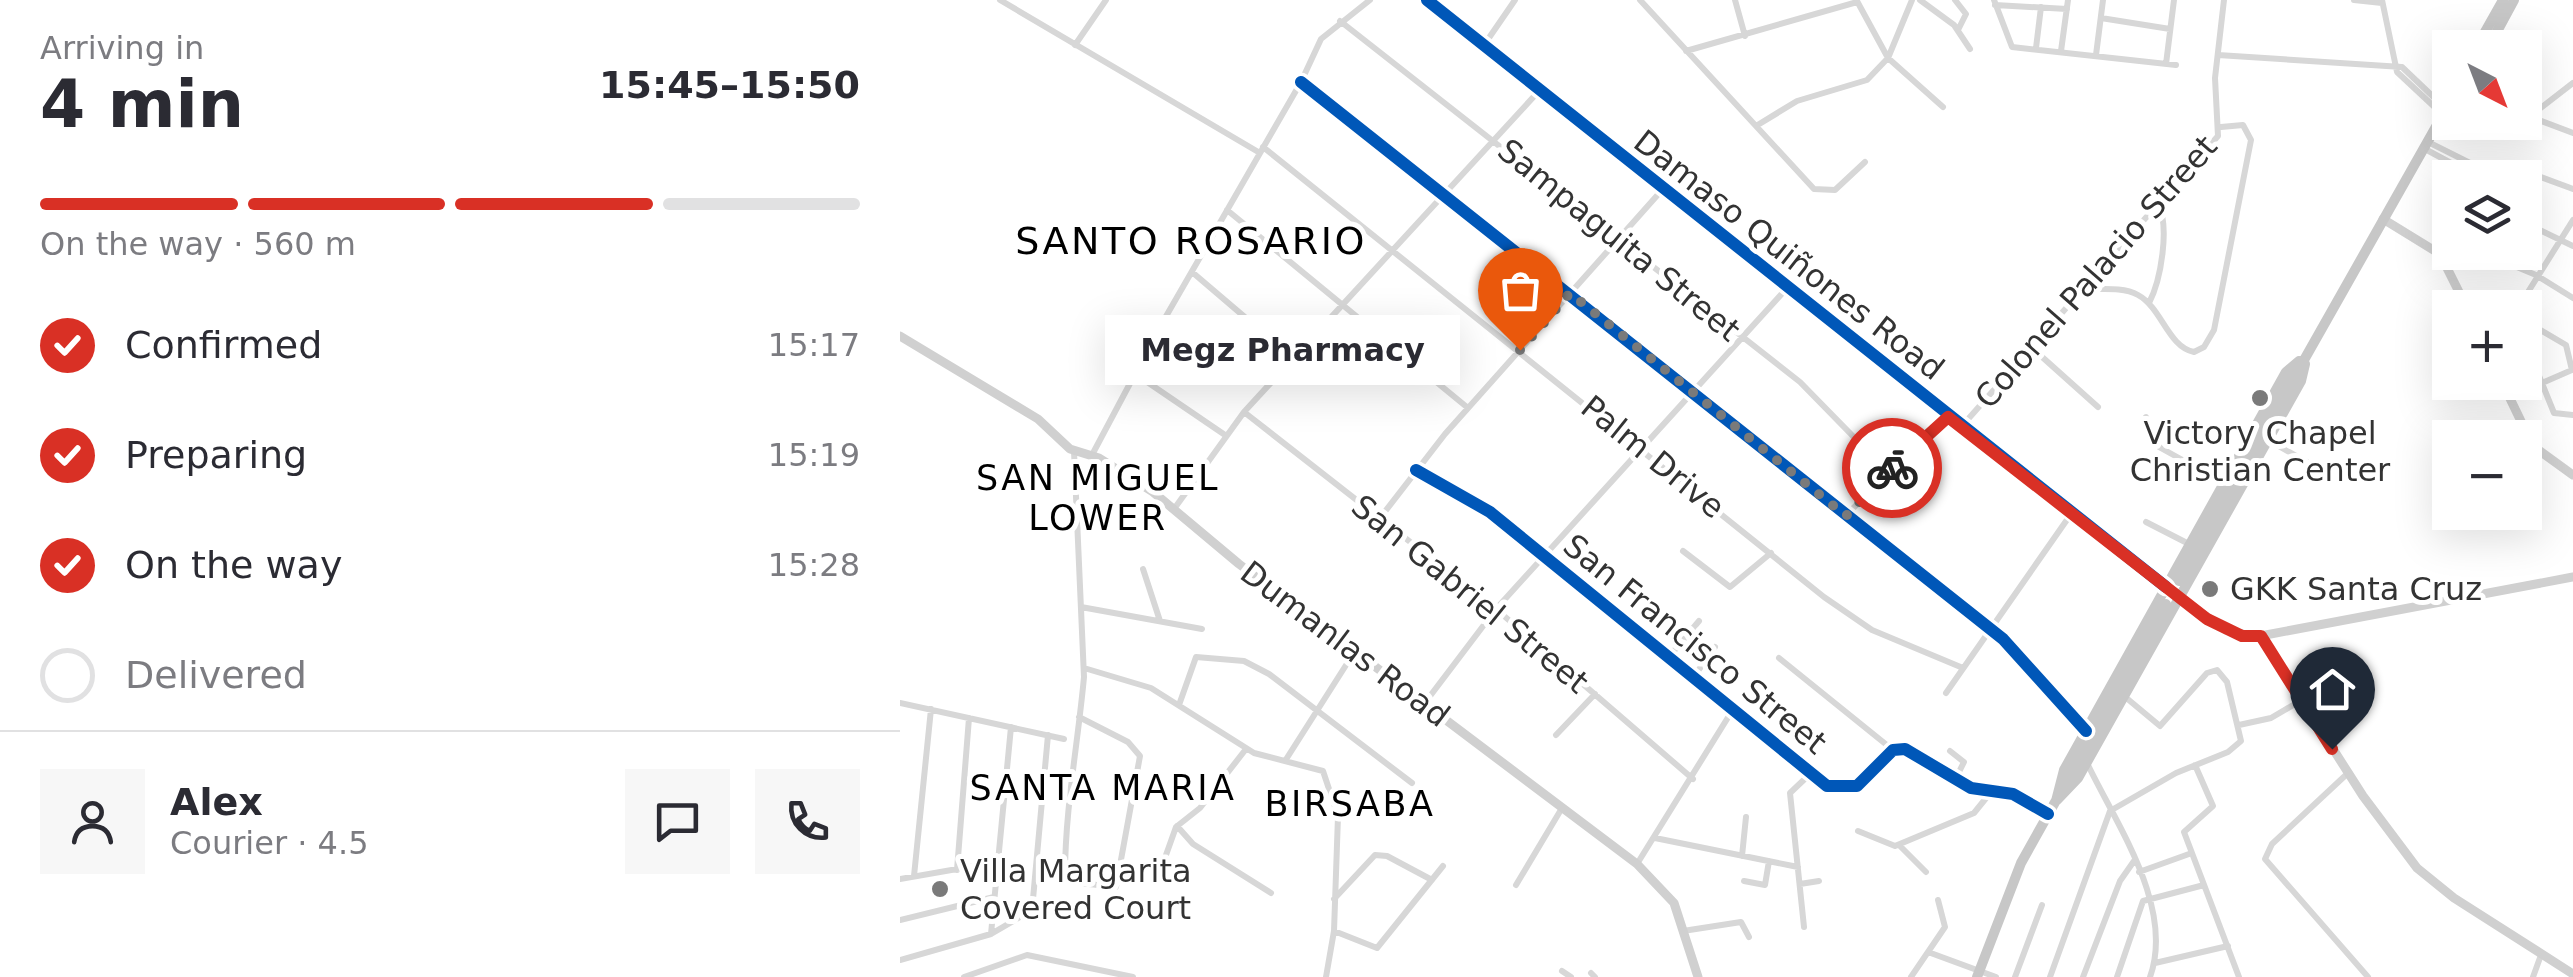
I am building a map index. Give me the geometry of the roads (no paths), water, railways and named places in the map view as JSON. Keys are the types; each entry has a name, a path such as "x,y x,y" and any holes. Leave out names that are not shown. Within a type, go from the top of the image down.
{"highway":[{"path":"2486,30 2502,0"},
{"path":"2498,30 2514,0"},
{"path":"2179,581 2432,135"},
{"path":"2056,801 2064,770 2268,440 2301,381 2307,354"},
{"path":"2056,801 2086,762 2124,696 2173,592 2190,544 2286,372 2307,354"},
{"path":"1978,973 2021,863 2166,604"}],"main road":[{"name":"Damaso Quiñones Road","path":"1427,0 1482,48 2173,592"},
{"path":"2384,219 2440,254 2458,290"},
{"name":"Dumanlas Road","path":"900,336 1038,419 1074,451 1092,455 1174,509 1637,864 1669,896 1698,977"},
{"path":"2510,400 2532,446 2573,475"},
{"path":"2173,592 2226,630 2261,636 2573,577"},
{"path":"2261,636 2348,774 2426,877 2573,974"}],"street":[{"name":"Palm Drive","path":"1000,0 1262,150 1395,251 1858,622 1964,668"},
{"path":"1075,45 1106,0"},
{"path":"1092,455 1161,324 1301,82 1321,39 1340,20 1370,0"},
{"path":"1482,48 1516,0"},
{"path":"1640,0 1814,189 1835,190 1865,162"},
{"path":"1735,0 1744,36"},
{"path":"1756,126 1797,101 1867,80 1888,58 1912,0"},
{"path":"1920,0 1958,30 1970,49"},
{"path":"1956,0 1966,14 1958,30"},
{"path":"2096,55 2103,0"},
{"path":"2166,64 2174,0"},
{"name":"Colonel Palacio Street","path":"1961,427 2221,128 2216,87 2224,0"},
{"path":"2354,0 2382,2 2396,68"},
{"path":"1686,52 1856,1 1888,58 1943,107"},
{"path":"2061,51 2067,4 2041,7 1994,2 2009,45 2176,65"},
{"path":"2036,48 2041,7"},
{"path":"2100,18 2170,29"},
{"name":"Sampaguita Street","path":"1340,20 1808,390 1888,472"},
{"path":"2218,55 2396,68 2432,95"},
{"path":"1301,82 1990,629 2022,656 2086,731"},
{"path":"2542,107 2573,83"},
{"path":"1174,509 1244,412 1344,308 1538,92"},
{"path":"2542,124 2573,133"},
{"path":"2081,289 2130,292 2149,303 2184,349 2194,352 2208,342 2238,221 2251,140 2243,126 2221,128"},
{"path":"2426,145 2456,162 2482,168 2508,165 2573,189"},
{"path":"1380,518 1468,408 1662,190"},
{"path":"2149,303 2158,280 2163,216 2158,203"},
{"path":"1228,210 1468,408"},
{"path":"2528,290 2573,220"},
{"path":"2542,230 2573,246"},
{"path":"2524,270 2573,298"},
{"path":"1192,272 1294,359"},
{"path":"1424,704 1496,609 1787,288"},
{"path":"1161,324 1211,363"},
{"path":"2542,331 2566,346 2572,370 2540,380 2554,414 2573,414"},
{"path":"2031,347 2098,408"},
{"path":"1134,373 1225,435"},
{"name":"San Gabriel Street","path":"1244,412 1496,609 1694,779"},
{"path":"1846,516 1948,417"},
{"path":"2146,417 2159,447 2224,484"},
{"path":"2268,440 2330,476"},
{"path":"1074,451 1084,668 1078,717 1064,875 1071,882 1116,886 1140,756 1128,742 1078,717"},
{"name":"San Francisco Street","path":"1416,470 1478,502 1832,789 1849,789 1864,781 1892,750"},
{"path":"1946,693 2070,514"},
{"path":"2146,522 2190,544"},
{"path":"1683,550 1730,587 1771,552"},
{"path":"1144,569 1160,621"},
{"path":"1081,607 1202,630"},
{"path":"1670,620 1686,635"},
{"path":"1668,658 1699,621"},
{"path":"1693,678 1716,647"},
{"path":"1285,762 1355,651"},
{"path":"1179,705 1194,661 1201,656 1252,664 1412,782"},
{"path":"1780,658 1892,750 1914,752 1971,788 2012,794 2048,814"},
{"path":"1084,668 1143,684 1246,749 1323,771 1335,800 1334,932 1326,977"},
{"path":"2050,977 2110,811 2194,764 2239,746 2240,726 2225,678 2215,669 2162,725 2124,696"},
{"path":"1556,735 1595,694"},
{"path":"2240,726 2271,718 2300,701"},
{"path":"900,703 1064,739"},
{"path":"914,876 931,710"},
{"path":"1637,864 1694,779 1732,711"},
{"path":"956,870 969,718"},
{"path":"991,934 1010,727"},
{"path":"900,960 991,934 1027,914 1034,904 1048,735"},
{"path":"1166,855 1177,826 1200,808 1246,749"},
{"path":"1950,751 1964,762 1956,776"},
{"path":"2086,762 2149,898 2155,963 2150,977"},
{"path":"2194,764 2214,806 2185,830 2189,854 2239,977"},
{"path":"1804,927 1790,793 1810,774"},
{"path":"2348,774 2272,844 2265,859 2368,977"},
{"path":"1858,831 1882,844 1899,845 1974,813 1992,792"},
{"path":"1516,885 1562,808"},
{"path":"1742,856 1746,817"},
{"path":"1177,826 1193,844 1271,893"},
{"path":"1655,838 1798,867"},
{"path":"1899,845 1926,872"},
{"path":"1334,900 1375,854 1387,856 1432,880"},
{"path":"2139,872 2189,854"},
{"path":"2083,977 2120,881 2134,861"},
{"path":"900,879 997,862"},
{"path":"1744,882 1766,885 1769,862"},
{"path":"1334,932 1377,948 1444,866"},
{"path":"1800,884 1819,882"},
{"path":"2116,977 2139,908 2149,898 2204,885"},
{"path":"900,920 994,896"},
{"path":"1911,977 1945,928 1938,900"},
{"path":"2015,977 2042,905"},
{"path":"1683,931 1742,922 1749,937"},
{"path":"2155,963 2228,946"},
{"path":"1928,952 1996,977"},
{"path":"2533,977 2542,952"},
{"path":"964,977 1027,955 1133,977"},
{"path":"1562,971 1571,977"}],"place":[{"name":"Megz Pharmacy","path":"1520,350"},
{"name":"Victory Chapel Christian Center","path":"2260,398"},
{"name":"GKK Santa Cruz","path":"2210,589"},
{"name":"Villa Margarita Covered Court","path":"940,889"}],"district":[{"name":"SANTO ROSARIO","path":"1191,241"},
{"name":"SAN MIGUEL LOWER","path":"1098,498"},
{"name":"SANTA MARIA","path":"1103,788"},
{"name":"BIRSABA","path":"1350,804"}]}
